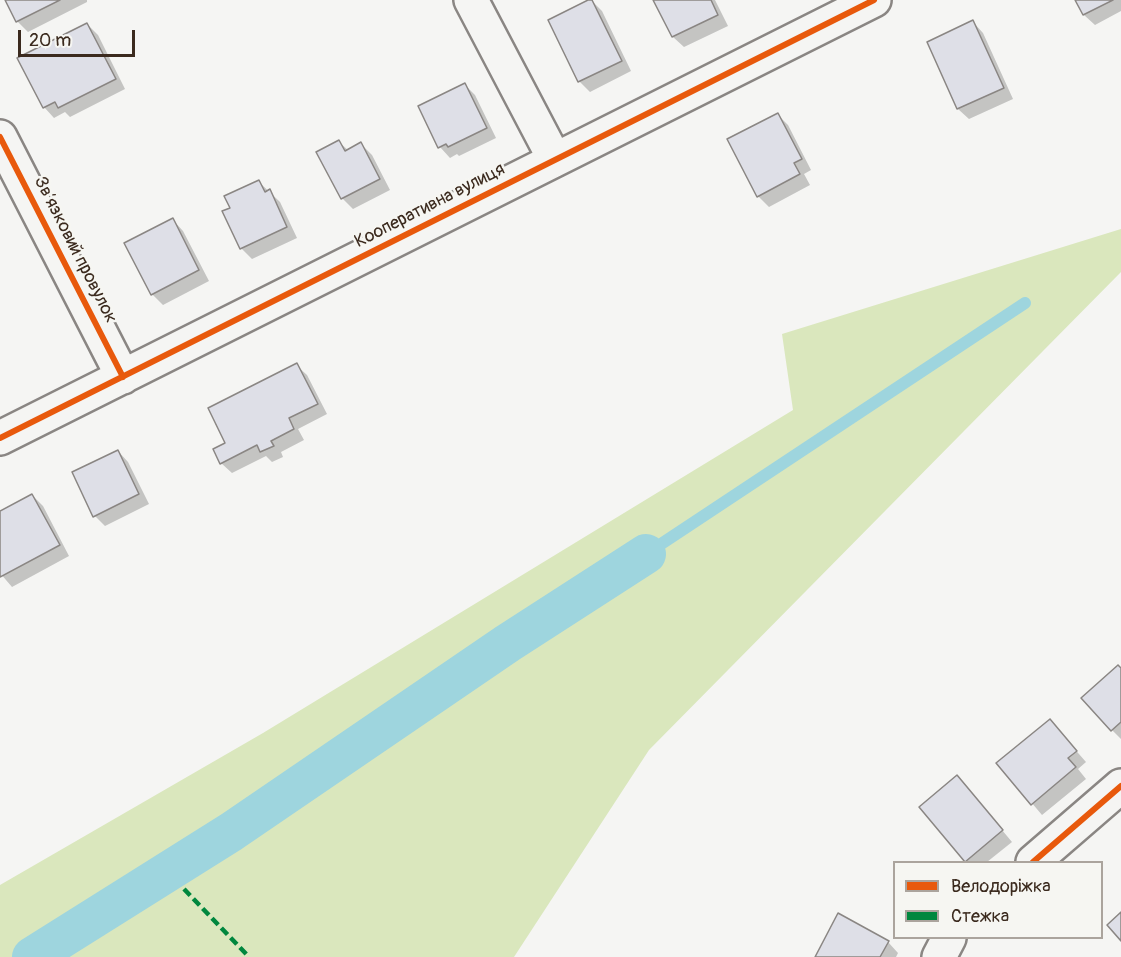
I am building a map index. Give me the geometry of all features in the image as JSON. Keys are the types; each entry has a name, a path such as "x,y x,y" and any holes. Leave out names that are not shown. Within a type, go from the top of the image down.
{"street":[{"path":"471,0 555,160"},
{"name":"Кооперативна вулиця","path":"0,438 874,0"},
{"name":"Звʼязковий провулок","path":"0,137 123,377"},
{"path":"1034,861 1121,786"},
{"path":"939,957 948,939"}],"green space":[{"path":"1121,229 1121,272 649,750 514,957 0,957 0,885 263,733 793,410 782,334"}],"building":[{"path":"5,0 60,0 16,22"},
{"path":"592,0 622,61 578,82 548,20"},
{"path":"653,0 711,0 718,15 672,37"},
{"path":"1075,0 1113,0 1083,15"},
{"path":"973,20 1004,88 957,109 927,42"},
{"path":"87,23 116,79 58,108 55,102 43,108 17,58"},
{"path":"465,83 487,128 448,147 446,144 438,148 418,106"},
{"path":"778,113 802,159 794,163 800,174 757,197 727,139"},
{"path":"339,140 345,151 361,142 380,179 341,199 316,152"},
{"path":"259,180 265,192 270,189 287,227 240,249 222,211 230,208 224,196"},
{"path":"173,218 199,270 151,295 124,243"},
{"path":"297,363 318,404 289,418 294,429 271,441 274,446 260,452 257,445 220,464 213,449 225,443 208,408"},
{"path":"118,450 139,494 93,517 72,472"},
{"path":"32,494 60,545 0,577 0,511"},
{"path":"1118,665 1121,668 1121,722 1111,731 1081,698"},
{"path":"1050,719 1077,751 1068,758 1076,767 1031,805 996,763"},
{"path":"957,775 1003,830 964,861 919,807"},
{"path":"1121,912 1121,941 1107,925"},
{"path":"838,913 889,941 880,957 815,957"}],"waterway":[{"path":"646,554 1025,303"},
{"path":"32,957 231,832 508,643 646,554"}],"marked path":[{"path":"184,889 249,957"}],"cycle path":[{"path":"0,438 874,0"},
{"path":"0,137 123,377"},
{"path":"1034,861 1121,786"}]}
